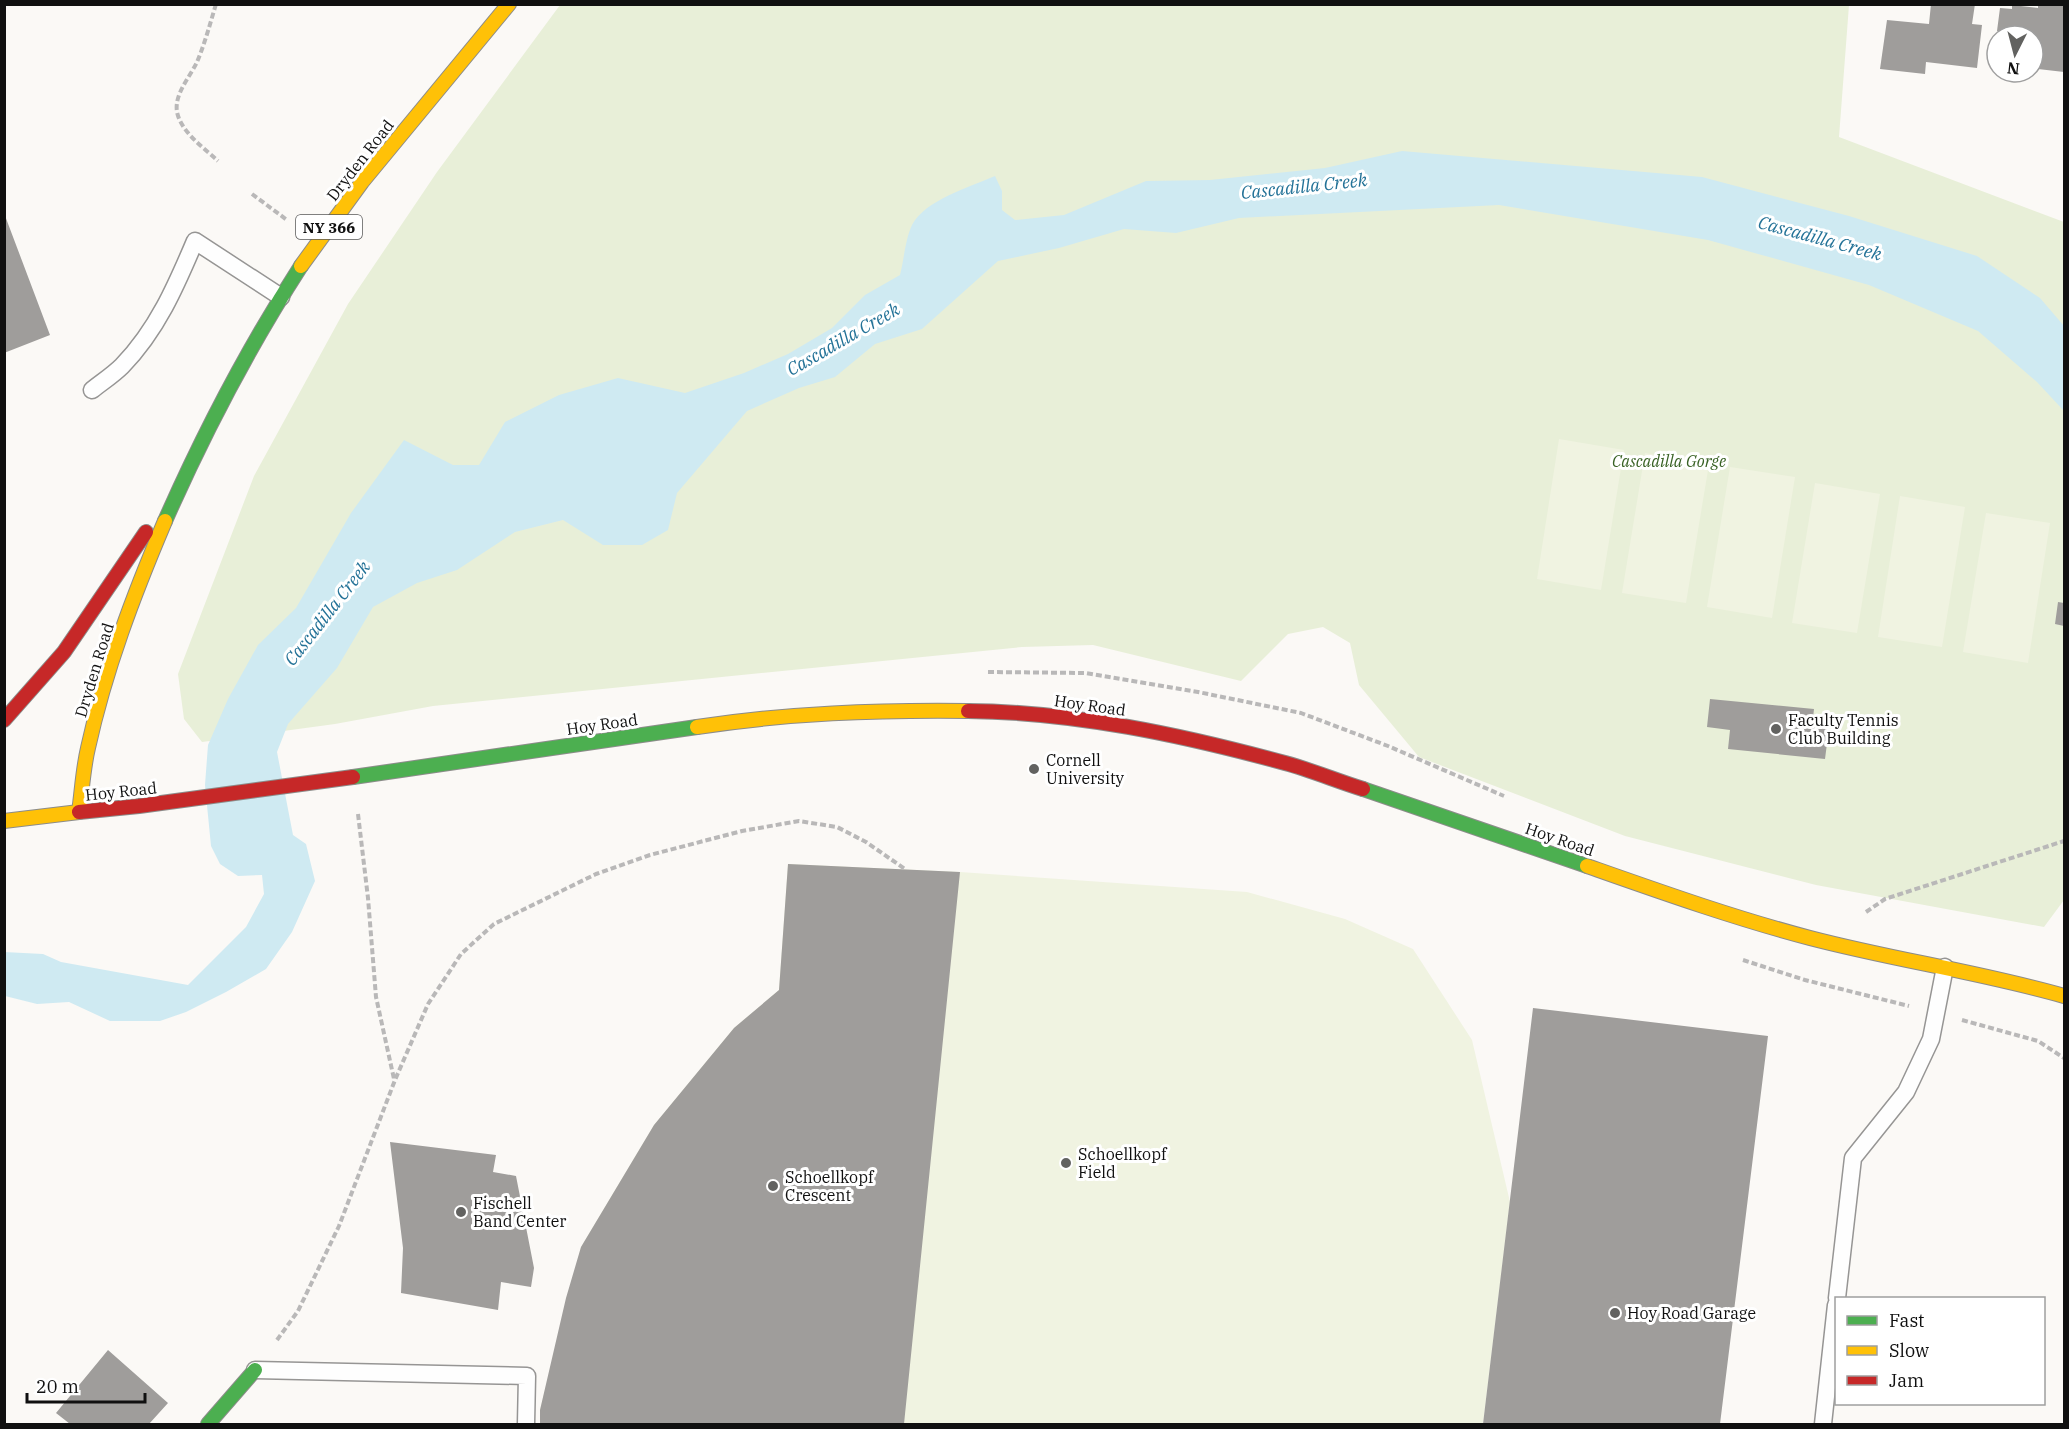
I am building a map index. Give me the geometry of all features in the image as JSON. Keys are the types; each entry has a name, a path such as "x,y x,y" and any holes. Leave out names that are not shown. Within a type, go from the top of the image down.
{"street":[{"name":"Dryden Road","path":"79,812 88,749 107,675 140,585 201,442 281,297 316,244 409,123 509,4"},
{"name":"Dryden Road","path":"4,720 64,652 186,473"},
{"name":"Hoy Road","path":"79,812 344,778 750,719 828,712 900,710 980,711 1050,716 1137,728 1286,763 1723,913 1812,938 2016,982 2064,996"},
{"path":"4,821 79,812"},
{"path":"208,1425 255,1370"}],"lane":[{"path":"92,390 121,367 152,330 174,291 195,241 281,297"},
{"path":"1837,1297 1853,1158 1906,1092 1931,1039 1945,967"},
{"path":"1823,1425 1835,1314"},
{"path":"255,1370 527,1376 526,1425"}],"path":[{"path":"216,4 196,63 180,94 177,113 182,124 218,161"},
{"path":"252,194 272,209"},
{"path":"357,807 368,898 375,997 395,1080"},
{"path":"255,1370 298,1311 339,1226 395,1080 428,1004 461,954 494,924 596,874 697,842 799,821 837,827 866,842 905,869"},
{"path":"1859,917 1885,899 2064,841"},
{"path":"1742,960 1805,980 2037,1041 2064,1058"}],"green space":[{"name":"Cascadilla Gorge","path":"560,5 1849,5 1839,137 2064,222 2064,900 2044,927 1816,885 1625,836 1419,757 1359,685 1350,643 1323,627 1288,634 1241,681 1093,645 1022,647 433,706 335,724 202,742 184,719 178,674 254,476 348,304 437,172"},
{"path":"1559,439 1624,450 1601,590 1537,579"},
{"path":"1645,453 1709,464 1686,603 1622,593"},
{"path":"1730,467 1795,477 1772,618 1707,607"},
{"path":"1815,483 1880,494 1857,633 1792,623"},
{"path":"1900,496 1965,507 1942,647 1878,637"},
{"path":"1986,513 2050,523 2028,663 1963,652"},
{"name":"Schoellkopf Field","path":"788,864 960,872 1247,892 1345,919 1413,949 1472,1040 1510,1202 1483,1424 540,1424 540,1410 581,1247 654,1125 734,1028 779,990"}],"water":[{"name":"Cascadilla Creek","path":"1402,151 1702,177 1849,216 1977,256 2040,298 2064,326 2064,411 2037,382 1978,331 1869,285 1708,240 1499,205 1239,218 1176,233 1124,229 1059,248 998,261 922,329 875,344 835,377 799,388 747,411 677,493 668,530 642,545 603,545 563,520 515,532 457,570 417,583 373,607 337,668 288,724 277,752 293,835 306,844 315,881 292,932 266,969 186,1012 160,1021 110,1021 69,1002 37,1004 5,996 4,952 43,954 61,962 188,985 246,927 264,894 262,875 238,876 220,864 211,846 205,785 208,745 228,699 258,645 296,608 351,513 404,440 453,465 479,465 505,422 559,395 618,378 685,393 744,373 788,354 832,328 865,295 900,275 912,225 927,208 949,195 995,176 1002,191 1002,210 1015,220 1064,215 1146,181 1210,180 1325,168"}],"building":[{"path":"1931,4 1975,4 1972,24 1982,25 1977,68 1926,62 1925,74 1880,69 1887,20 1929,24"},
{"path":"2038,4 2064,4 2064,72 2045,70 2045,24 1998,24 2000,8 2012,9 2012,5 2038,8"},
{"path":"4,213 50,335 4,353"},
{"path":"2058,602 2064,603 2064,626 2055,624"},
{"name":"Faculty Tennis Club Building","path":"1710,699 1814,709 1812,727 1829,728 1825,759 1728,749 1730,730 1707,727"},
{"name":"Schoellkopf Crescent","path":"788,864 960,872 904,1424 540,1424 540,1410 566,1298 581,1247 654,1125 734,1028 779,990"},
{"name":"Hoy Road Garage","path":"1533,1008 1768,1036 1720,1424 1483,1424"},
{"name":"Fischell Band Center","path":"390,1142 496,1155 493,1172 516,1176 534,1268 531,1287 501,1282 498,1310 401,1293 403,1248"},
{"path":"108,1350 168,1403 149,1424 70,1424 56,1413"}],"traffic: fast":[{"path":"165,521 228,391 301,266"},
{"path":"353,777 697,727"},
{"path":"1363,789 1587,866"},
{"path":"208,1424 255,1370"}],"traffic: slow":[{"path":"301,266 362,182 509,4"},
{"path":"4,821 79,812 86,756 103,690 131,604 165,521"},
{"path":"697,727 766,718 832,713 968,711"},
{"path":"1587,866 1670,895 1810,938 2064,996"}],"traffic: jam":[{"path":"4,720 64,652 146,532"},
{"path":"968,711 1008,712 1128,727 1207,743 1285,763 1363,789"},
{"path":"79,812 353,777"}],"place":[{"name":"Faculty Tennis Club Building","path":"1776,729"},
{"name":"Cornell University","path":"1034,769"},
{"name":"Schoellkopf Field","path":"1066,1163"},
{"name":"Schoellkopf Crescent","path":"773,1186"},
{"name":"Fischell Band Center","path":"461,1212"},
{"name":"Hoy Road Garage","path":"1615,1313"}]}
